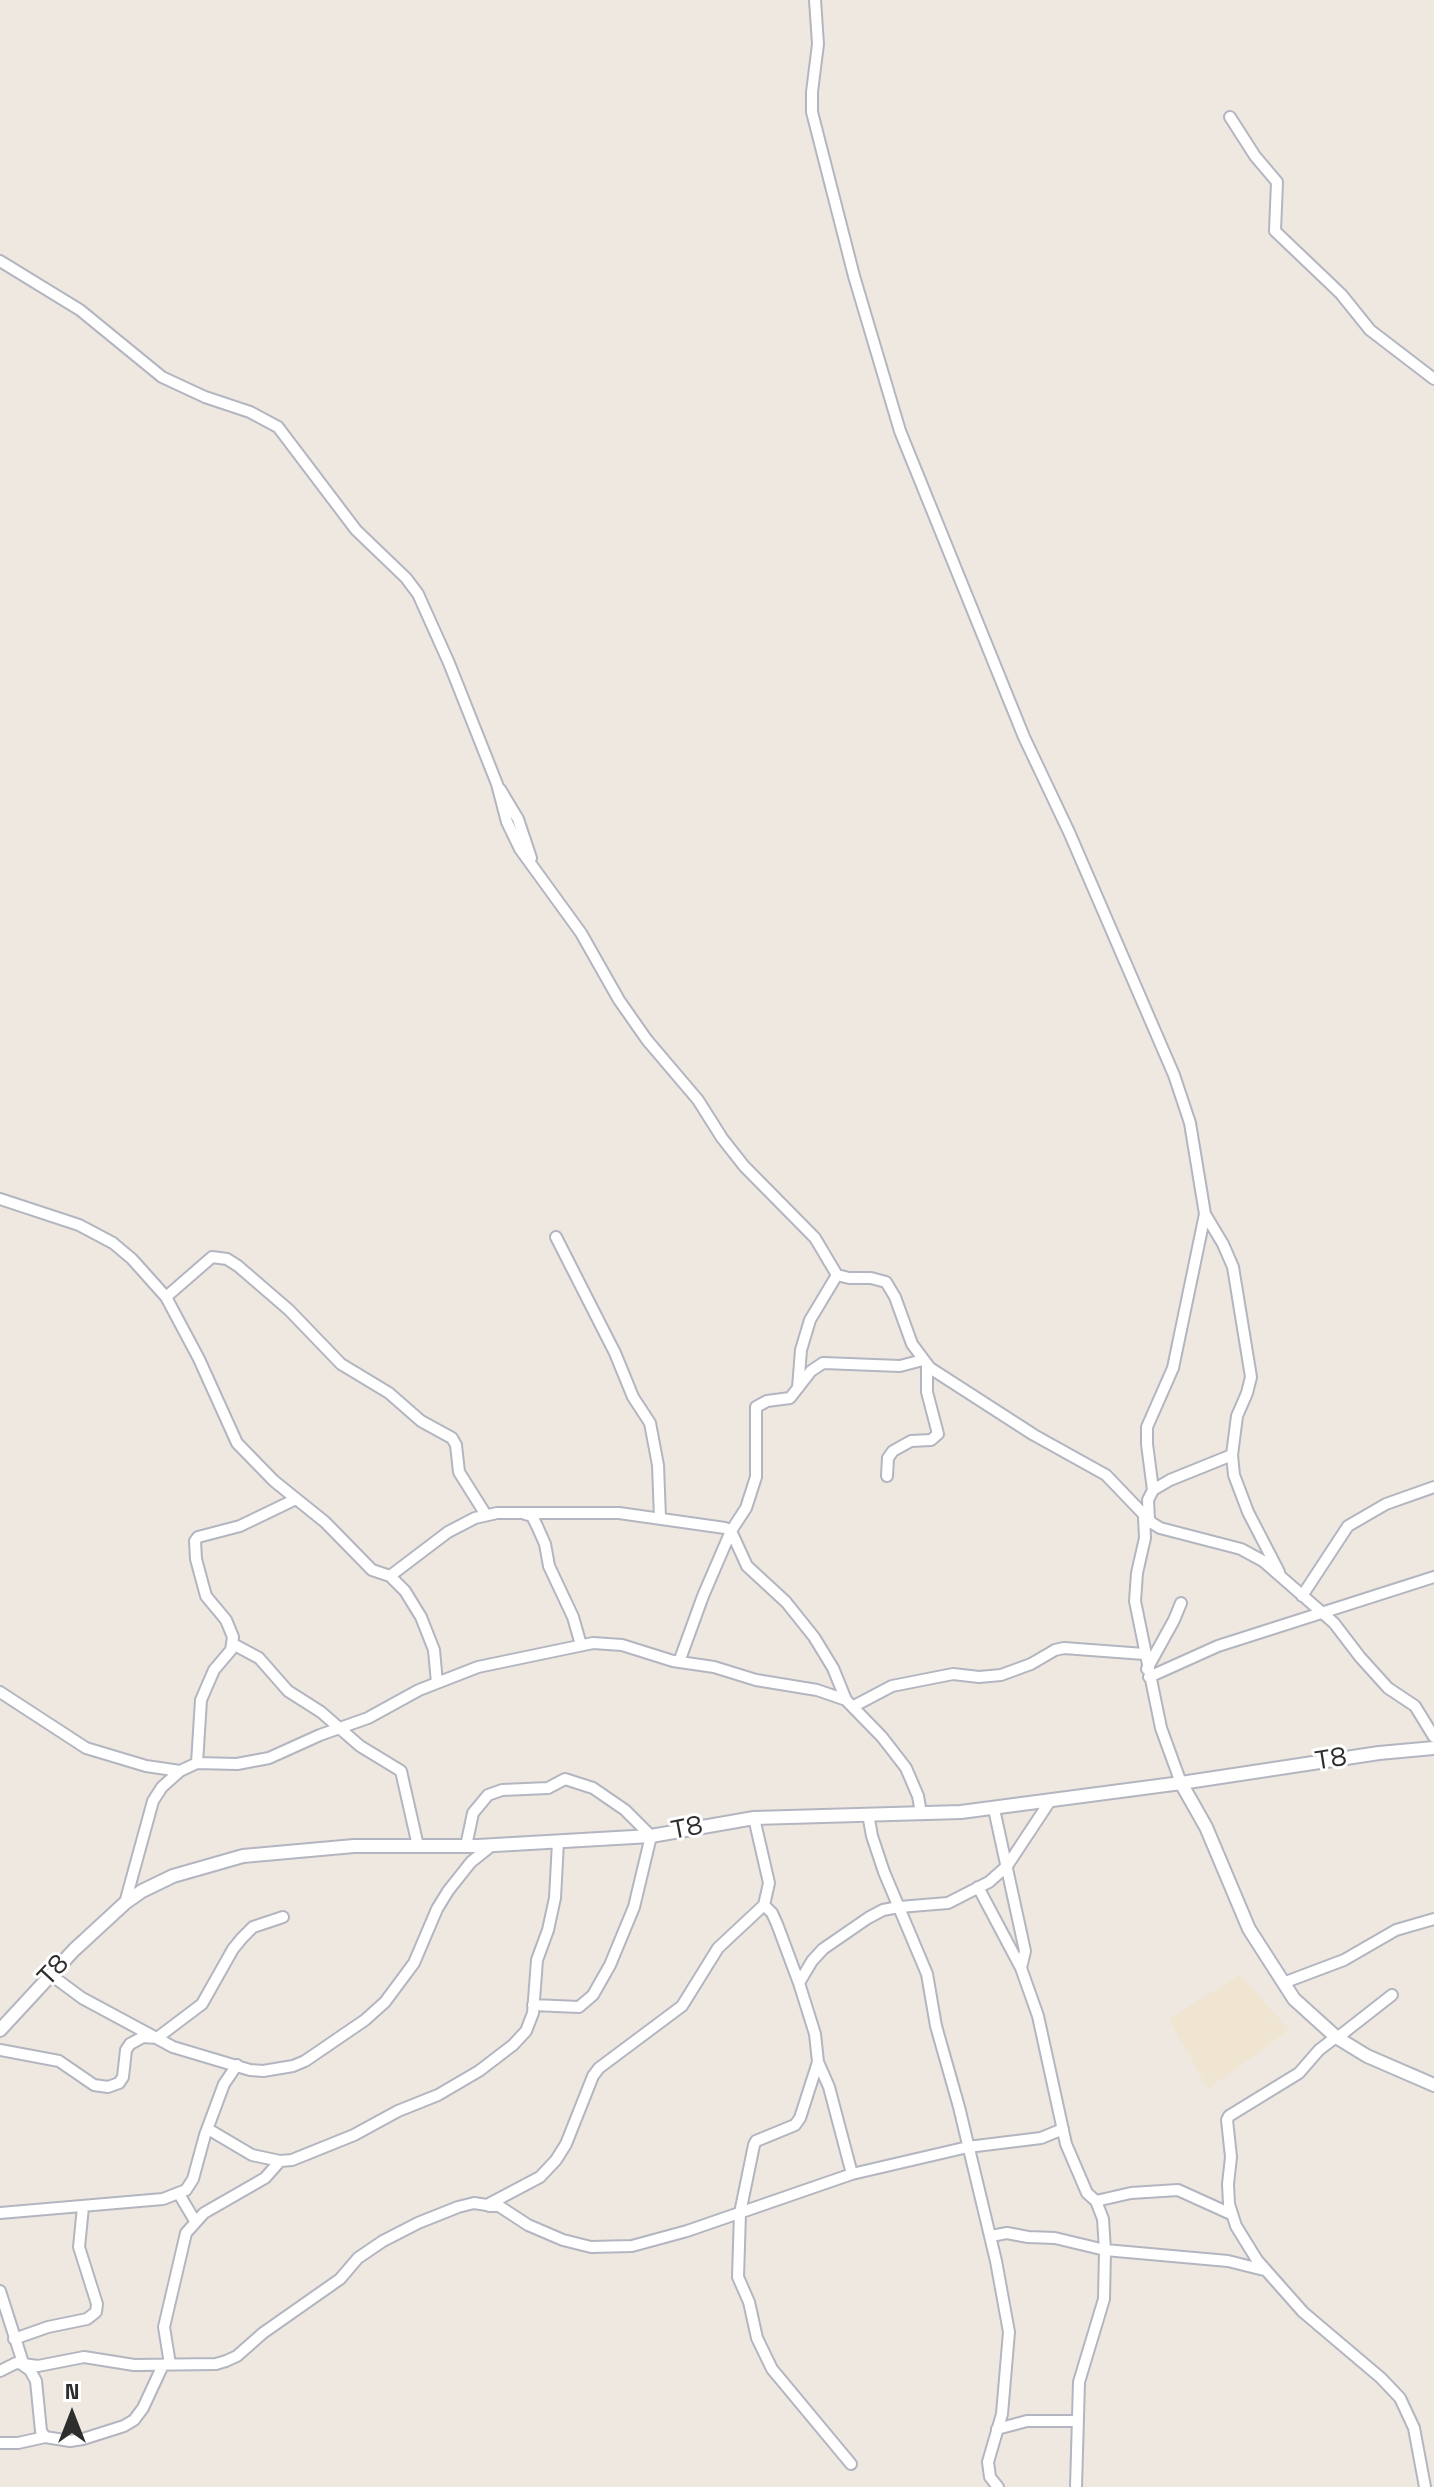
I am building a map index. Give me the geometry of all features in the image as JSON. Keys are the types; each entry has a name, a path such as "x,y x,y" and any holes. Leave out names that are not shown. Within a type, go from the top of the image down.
{"street":[{"path":"815,0 818,44 812,112 882,377 900,431 1024,737 1111,928 1177,1084 1193,1138 1205,1214 1173,1368 1147,1427 1151,1494 1135,1601 1148,1673 1167,1749 1181,1783 1206,1827 1244,1919 1283,1983 1312,2018 1336,2037 1395,2070 1434,2085"},
{"path":"1230,117 1255,156 1277,182 1275,231 1341,294 1370,330 1434,379"},
{"path":"0,261 80,310 162,377 205,397 250,412 278,427 356,530 400,571 418,594 449,663 497,784 507,822 520,849 581,933 619,1000 647,1040 698,1100 744,1166 815,1238 837,1275 879,1279 891,1287 907,1334 925,1362 1034,1435 1106,1475 1146,1518 1160,1528 1249,1552 1334,1623 1388,1688 1415,1706 1434,1737"},
{"path":"0,1199 52,1214 97,1233 132,1259 166,1297 199,1359 237,1443 260,1468 325,1522 363,1563 390,1576 405,1591 421,1617 434,1650 437,1683"},
{"path":"1205,1214 1233,1267 1250,1368 1250,1385 1237,1416 1232,1455 1234,1475 1240,1495 1282,1578"},
{"path":"556,1237 615,1353 633,1397 650,1423 658,1465 660,1518"},
{"path":"166,1297 212,1257 227,1259 238,1266 289,1310 341,1364 389,1393 421,1421 452,1438 456,1445 459,1472 486,1515"},
{"path":"799,1390 799,1365 807,1328 837,1275"},
{"path":"679,1662 731,1531 746,1508 758,1470 756,1407 767,1401 790,1398 811,1371 823,1363 900,1366 925,1362"},
{"path":"887,1476 888,1458 893,1451 911,1441 931,1440 938,1434 927,1392 925,1362"},
{"path":"1125,1495 1151,1494 1170,1480 1232,1455"},
{"path":"1302,1596 1348,1526 1386,1504 1434,1487"},
{"path":"197,1763 201,1700 214,1670 233,1644 229,1625 206,1596 196,1559 195,1541 198,1537 240,1526 296,1499"},
{"path":"390,1576 448,1532 486,1515 607,1512 708,1524 731,1531 747,1566 786,1602 814,1637 850,1703 906,1768 918,1796 921,1813"},
{"path":"523,1513 532,1516 545,1544 549,1566 573,1617 581,1645"},
{"path":"1148,1673 1218,1646 1434,1577"},
{"path":"1148,1673 1181,1603"},
{"path":"233,1644 259,1658 288,1691 321,1712 360,1746 401,1771 418,1846"},
{"path":"125,1903 153,1801 162,1787 180,1771 197,1763 254,1762 339,1730 437,1683 496,1661 581,1645 622,1645 679,1662 817,1690 850,1703 892,1686 953,1674 979,1677 1001,1675 1064,1648 1144,1654"},
{"path":"0,1692 86,1748 146,1766 180,1771"},
{"name":"T8","path":"0,2030 125,1903 173,1876 243,1856 354,1846 491,1846 651,1836 754,1818 994,1809 1379,1753 1434,1748"},
{"path":"466,1846 473,1813 488,1795 502,1790 541,1789 565,1779 593,1788 625,1810 651,1836 634,1907 610,1965 593,1995 579,2007 533,2005"},
{"path":"799,1983 812,1961 838,1938 883,1910 948,1903 989,1882 1007,1866 1050,1801"},
{"path":"994,1809 1025,1951 1021,1968"},
{"path":"868,1814 878,1855 927,1974 936,2026 991,2236 1009,2332 1005,2396 988,2471 998,2487"},
{"path":"487,2205 540,2177 556,2160 599,2068 682,2006 718,1948 764,1905 769,1883 754,1818"},
{"path":"208,2129 252,2155 280,2161 292,2160 438,2095 479,2071 523,2037 533,2005 537,1960 553,1908 558,1842"},
{"path":"51,1975 82,1998 173,2047 263,2071 293,2066 376,2012 395,1991 414,1963 448,1891 471,1862 491,1846"},
{"path":"978,1887 1021,1968 1038,2016 1066,2144 1087,2193 1096,2201 1103,2219 1104,2299 1079,2382 1076,2487"},
{"path":"764,1905 777,1924 799,1983 815,2034 818,2062 829,2087 852,2174"},
{"path":"0,2050 59,2061 94,2085 108,2087 119,2083 130,2044 143,2037 157,2038 202,2004 242,1938 253,1927 283,1917"},
{"path":"1283,1983 1344,1960 1396,1930 1434,1919"},
{"path":"1392,1995 1319,2050 1299,2073 1229,2116 1231,2157 1228,2196 1231,2214 1253,2256 1303,2312 1400,2398 1414,2428 1425,2487"},
{"path":"818,2062 795,2125 756,2141 754,2145 740,2213 738,2277 749,2302 764,2355 781,2382 851,2464"},
{"path":"0,2213 163,2199 179,2194 193,2179 224,2084 237,2065"},
{"path":"24,2366 52,2365 84,2357 134,2365 216,2364 237,2356 263,2333 340,2279 358,2258 383,2241 410,2226 474,2203 499,2206 528,2225 563,2240 609,2249 657,2241 852,2174 968,2147 1023,2142 1063,2129"},
{"path":"0,2443 45,2437 83,2439 134,2420 166,2365 163,2332 166,2311 186,2233 195,2221 265,2178 280,2161"},
{"path":"1096,2201 1131,2193 1178,2190 1231,2214"},
{"path":"179,2194 195,2221"},
{"path":"14,2339 48,2327 87,2319 96,2312 97,2304 79,2247 83,2207"},
{"path":"991,2236 1007,2233 1055,2238 1105,2250 1228,2261 1269,2272"},
{"path":"0,2291 24,2366"},
{"path":"0,2371 16,2363 30,2370 36,2381 41,2431 45,2437"},
{"path":"997,2429 1027,2421 1078,2421"}],"shaded area":[{"path":"1240,1975 1289,2030 1208,2089 1169,2019"}]}
